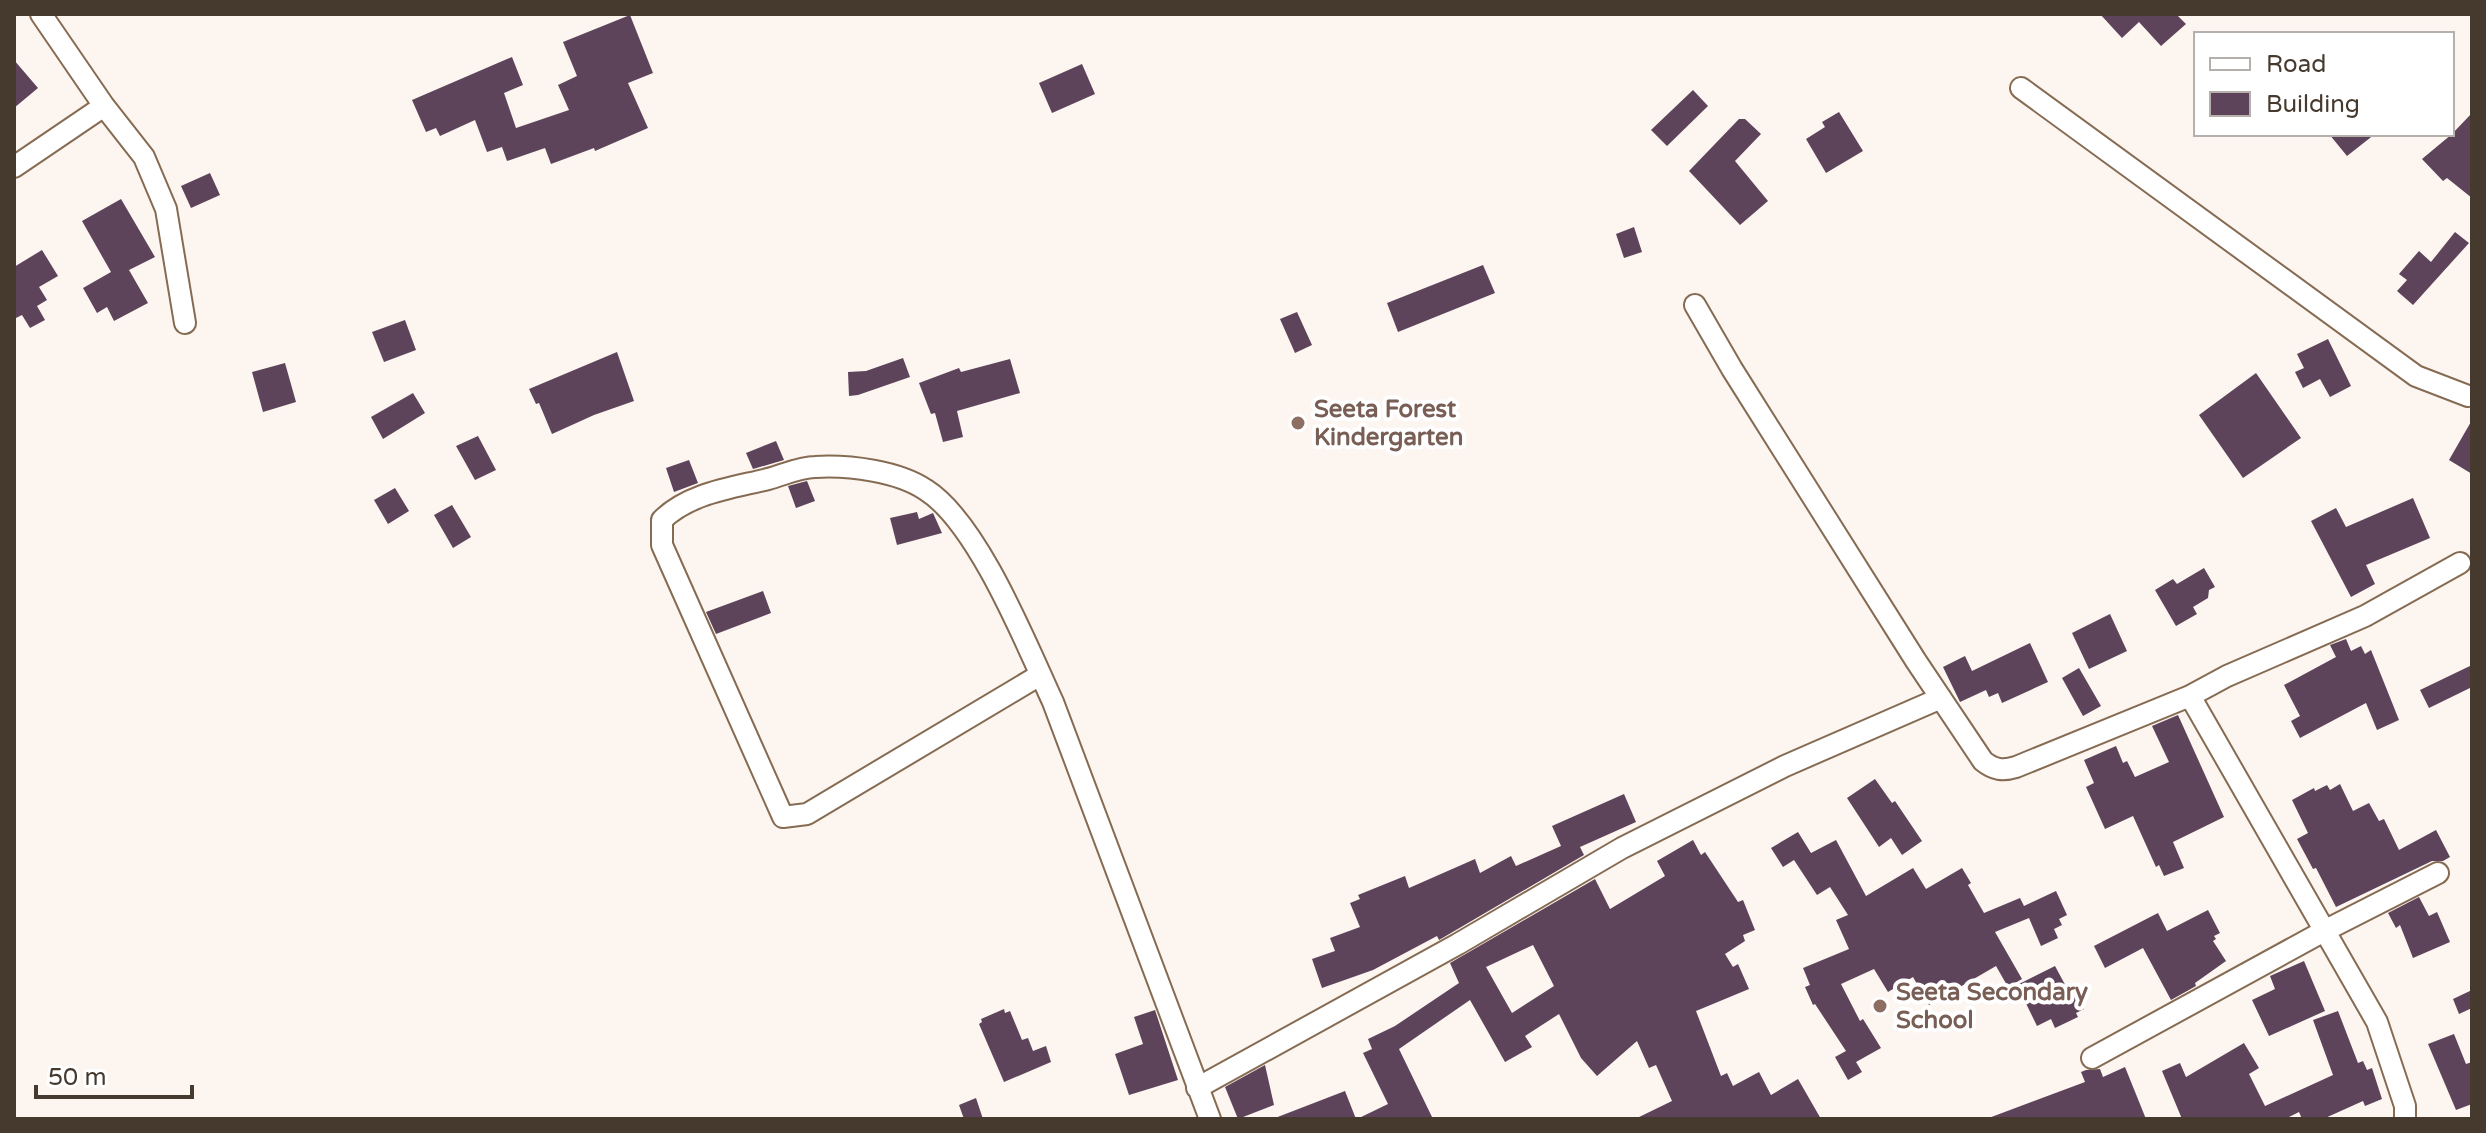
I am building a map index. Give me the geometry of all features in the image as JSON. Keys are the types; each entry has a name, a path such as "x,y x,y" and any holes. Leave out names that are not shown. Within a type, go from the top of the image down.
{"street":[{"path":"41,14 104,106 144,157 166,209 185,323"},
{"path":"2021,88 2416,376 2471,396"},
{"path":"14,167 104,106"},
{"path":"1695,305 1732,369 1941,698 1990,767 2006,770 2190,696 2227,676 2365,616 2466,561 2472,581"},
{"path":"1040,675 807,814 783,817 662,545 662,520 674,509 699,497 813,467 891,473 928,491 959,522 998,586 1040,675 1059,717 1210,1119"},
{"path":"2190,696 2377,1022 2405,1106 2405,1119"},
{"path":"1197,1088 1458,944 1622,848 1785,766 1941,698"},
{"path":"2092,1058 2326,930 2438,873"}],"building":[{"path":"2100,14 2176,14 2186,24 2161,46 2139,22 2122,38"},
{"path":"630,15 653,73 628,83 648,128 595,151 594,148 551,164 545,148 507,161 502,147 487,152 475,120 440,136 436,128 426,132 412,100 512,57 523,85 504,93 516,128 569,110 558,85 577,76 563,42"},
{"path":"14,60 38,88 14,108"},
{"path":"1082,64 1095,94 1052,113 1039,83"},
{"path":"1693,90 1708,106 1667,146 1651,130"},
{"path":"1839,112 1863,151 1826,173 1806,139 1825,127 1822,122"},
{"path":"2472,113 2472,198 2447,178 2443,181 2422,159 2450,136 2454,136 2454,132"},
{"path":"1739,119 1745,119 1761,134 1735,161 1768,201 1740,225 1689,171"},
{"path":"2331,136 2372,136 2347,156"},
{"path":"210,173 220,195 191,208 181,186"},
{"path":"121,199 155,257 129,270 148,303 114,321 107,307 97,313 83,288 111,272 82,221"},
{"path":"1634,227 1642,252 1624,258 1616,234"},
{"path":"2455,232 2469,243 2413,305 2397,291 2407,280 2399,274 2419,251 2431,262"},
{"path":"42,250 58,276 39,287 47,300 37,306 45,320 30,328 22,315 14,319 14,267"},
{"path":"1483,265 1495,293 1398,332 1387,303"},
{"path":"1297,312 1312,345 1295,353 1280,319"},
{"path":"405,320 416,350 384,362 372,332"},
{"path":"2328,339 2351,386 2330,397 2320,379 2303,388 2295,372 2304,368 2297,354"},
{"path":"617,352 634,401 552,434 539,403 536,404 529,389"},
{"path":"903,358 910,377 849,396 848,372 866,371"},
{"path":"1010,359 1020,393 957,411 963,437 943,442 935,413 931,414 919,383 959,368 961,372"},
{"path":"285,363 296,402 263,412 252,372"},
{"path":"2256,373 2301,438 2243,478 2199,415"},
{"path":"413,393 425,413 383,439 371,417"},
{"path":"2472,420 2472,474 2449,460"},
{"path":"478,436 496,470 475,480 456,446"},
{"path":"776,441 784,460 753,469 746,453"},
{"path":"689,460 698,483 674,492 666,468"},
{"path":"807,481 815,501 796,508 788,486"},
{"path":"395,488 409,511 388,524 374,500"},
{"path":"2413,498 2430,538 2366,565 2375,584 2351,597 2311,521 2336,508 2346,527"},
{"path":"452,505 471,537 453,548 434,515"},
{"path":"917,512 919,519 933,513 942,533 897,545 890,518"},
{"path":"2204,568 2215,587 2209,590 2208,598 2193,607 2197,614 2176,626 2155,590 2173,579 2177,584"},
{"path":"763,591 771,613 716,634 706,612"},
{"path":"2110,614 2127,651 2089,669 2072,633"},
{"path":"2346,639 2351,651 2361,646 2365,654 2371,650 2399,720 2377,730 2366,703 2300,738 2291,721 2300,716 2284,685 2336,657 2330,645"},
{"path":"2030,643 2048,682 2002,703 1998,693 1989,697 1986,690 1960,702 1943,667 1965,656 1972,671"},
{"path":"2472,665 2472,687 2429,708 2420,690"},
{"path":"2079,668 2101,706 2083,716 2062,678"},
{"path":"2178,715 2224,817 2173,842 2184,868 2164,876 2159,865 2156,867 2133,816 2105,829 2086,787 2094,783 2084,760 2116,746 2123,763 2127,761 2135,777 2169,762 2152,726"},
{"path":"1875,779 1892,803 1895,801 1922,841 1902,855 1891,838 1879,847 1847,798"},
{"path":"2340,784 2353,811 2369,803 2379,821 2384,819 2399,850 2436,830 2450,857 2432,861 2336,907 2297,839 2308,833 2292,800 2314,788 2315,791 2327,785 2330,790"},
{"path":"1624,794 1636,822 1580,847 1584,855 1439,940 1437,936 1373,970 1322,988 1312,959 1335,951 1330,938 1360,927 1350,903 1360,899 1358,895 1405,876 1409,888 1475,859 1480,873 1511,856 1516,866 1561,846 1552,826"},
{"path":"1798,832 1811,853 1836,840 1866,896 1913,868 1926,889 1962,868 1984,913 2020,898 2024,906 2056,891 2067,915 2059,919 2062,925 2054,929 2058,938 2041,946 2029,918 1995,932 2022,979 2008,987 1996,966 1929,1005 1913,977 1888,992 1874,969 1841,984 1860,1021 1863,1019 1881,1048 1856,1062 1862,1072 1848,1080 1835,1057 1846,1051 1813,1005 1805,987 1810,985 1803,968 1849,949 1836,920 1848,915 1830,887 1817,895 1794,860 1783,867 1771,848"},
{"path":"1693,840 1701,855 1705,852 1738,902 1743,900 1755,930 1743,935 1745,941 1725,954 1733,967 1738,964 1749,989 1696,1011 1721,1076 1727,1073 1733,1086 1759,1072 1771,1095 1798,1079 1821,1119 1635,1119 1672,1101 1656,1065 1649,1068 1637,1041 1597,1076 1581,1058 1559,1014 1525,1036 1532,1047 1505,1062 1470,1000 1399,1049 1433,1119 1357,1119 1388,1104 1363,1053 1372,1049 1368,1039 1395,1026 1459,983 1450,963 1595,879 1610,909 1665,876 1657,861","holes":["1533,945 1554,986 1512,1013 1486,967"]},
{"path":"2419,897 2429,916 2437,912 2450,942 2413,958 2400,925 2396,928 2388,913"},
{"path":"2208,910 2220,933 2214,936 2216,939 2213,941 2226,961 2195,983 2196,986 2171,1000 2143,948 2105,968 2094,946 2158,913 2167,931"},
{"path":"2304,961 2325,1011 2269,1036 2252,1000 2275,989 2270,976"},
{"path":"2055,966 2069,992 2074,989 2084,1009 2076,1013 2078,1017 2055,1028 2051,1019 2037,1026 2017,985"},
{"path":"2472,990 2472,1008 2459,1014 2453,999"},
{"path":"1004,1009 1005,1013 1010,1011 1022,1040 1028,1038 1033,1051 1046,1046 1051,1062 1004,1082 979,1024 981,1019"},
{"path":"1155,1010 1178,1080 1129,1095 1115,1054 1143,1044 1134,1017"},
{"path":"2338,1011 2358,1063 2363,1061 2367,1070 2372,1068 2382,1099 2365,1106 2363,1101 2323,1119 2302,1119 2299,1112 2285,1119 2182,1119 2162,1071 2180,1063 2186,1077 2244,1043 2259,1068 2249,1074 2265,1106 2333,1075 2313,1020"},
{"path":"2454,1034 2466,1064 2472,1062 2472,1104 2456,1110 2428,1044"},
{"path":"1265,1065 1274,1105 1238,1119 1225,1087"},
{"path":"2125,1067 2146,1119 1986,1119 2085,1082 2081,1072 2086,1070 2100,1069 2103,1077"},
{"path":"1345,1091 1356,1119 1275,1119 1275,1118"},
{"path":"976,1098 983,1119 964,1119 959,1105"}],"place":[{"name":"Seeta Forest Kindergarten","path":"1298,423"},
{"name":"Seeta Secondary School","path":"1880,1006"}]}
